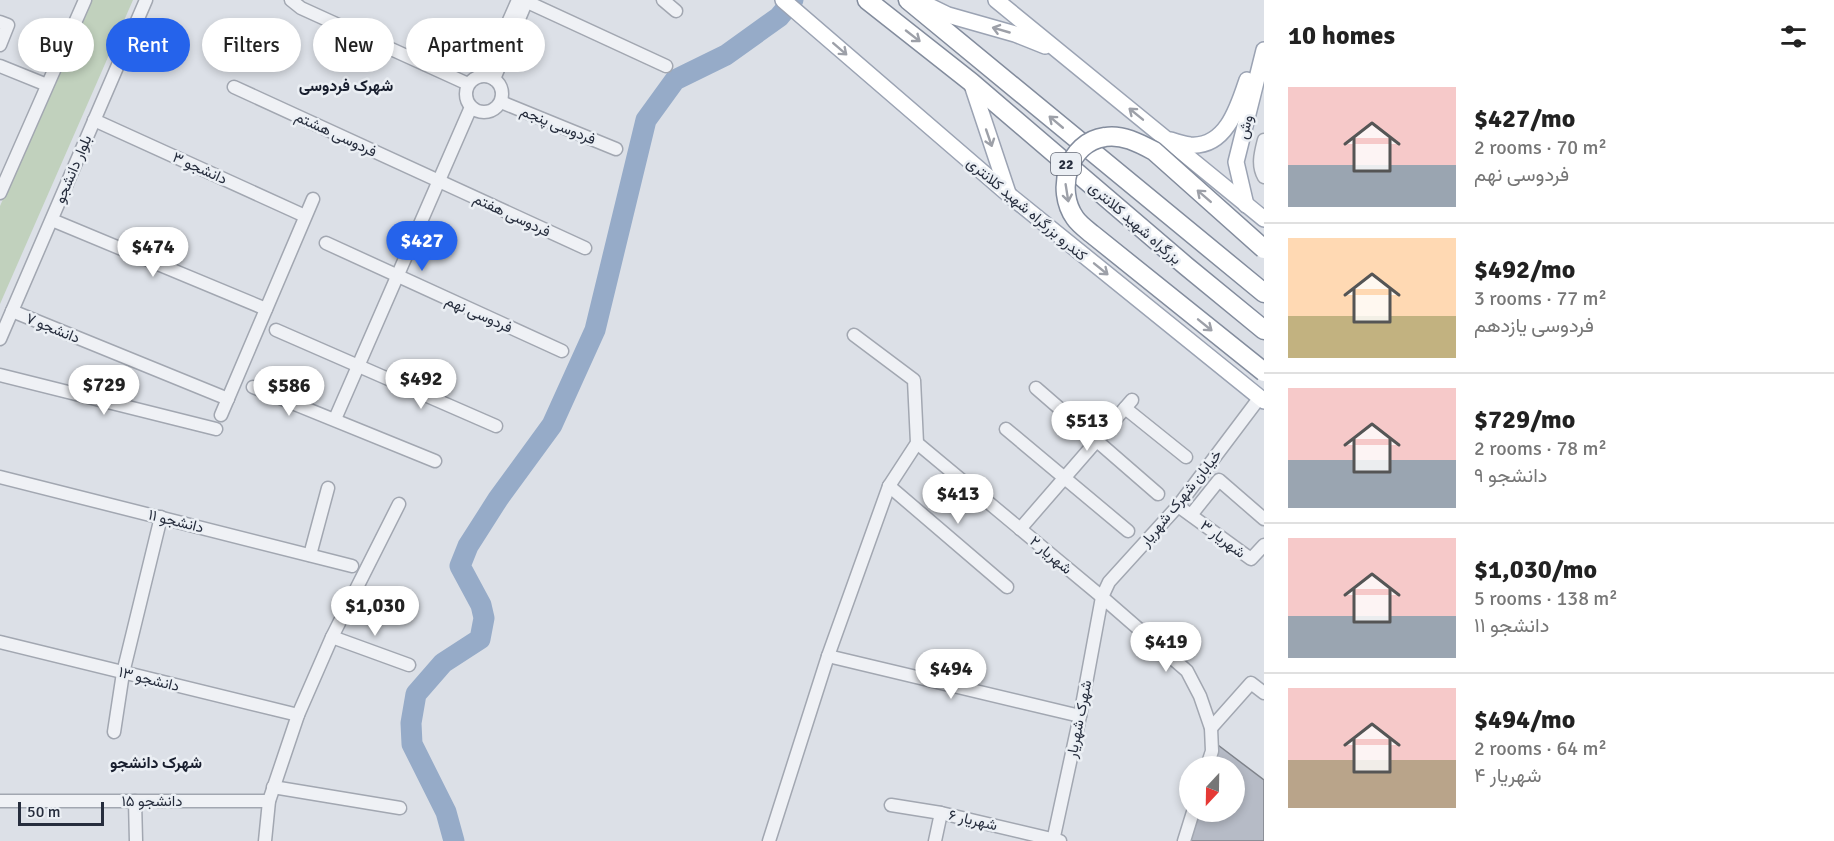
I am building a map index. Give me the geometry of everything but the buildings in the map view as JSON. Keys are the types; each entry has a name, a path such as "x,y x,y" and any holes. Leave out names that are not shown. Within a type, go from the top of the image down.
{"highway":[{"name":"بزرگراه شهید کلانتری","path":"867,0 971,82 1264,330"},
{"name":"بزرگراه شهید کلانتری","path":"908,0 1264,293"},
{"path":"1264,246 1234,223 1154,151 1134,140 1106,136 1083,148 1068,167 1064,191 1074,218 1264,372"}],"main road":[{"name":"کندرو بزرگراه شهید کلانتری","path":"783,0 1008,194 1262,399"},
{"path":"916,0 948,15 1015,34 1057,50"},
{"path":"996,0 1264,219"},
{"path":"1167,140 1191,145 1214,140 1234,117 1249,75 1264,45"},
{"name":"وش","path":"1246,205 1236,162 1264,50"},
{"path":"971,82 1008,194"}],"street":[{"path":"0,193 85,0"},
{"name":"بلوار دانشجو","path":"0,339 146,0"},
{"path":"489,77 524,0 666,66"},
{"path":"663,0 676,11"},
{"path":"296,4 468,84"},
{"path":"0,22 8,25 0,45"},
{"path":"0,66 47,85"},
{"path":"489,77 500,84 501,102 493,110 482,112 474,109 466,99 468,84 475,78 489,77"},
{"name":"فردوسی هشتم","path":"234,87 442,183"},
{"name":"فردوسی پنجم","path":"501,102 616,149"},
{"path":"339,421 399,277 474,109"},
{"name":"دانشجو ۳","path":"94,120 305,216"},
{"path":"1264,140 1260,156 1261,172 1264,177"},
{"name":"فردوسی هفتم","path":"442,183 585,248"},
{"path":"221,415 313,199"},
{"path":"52,220 266,309"},
{"name":"فردوسی نهم","path":"326,243 562,351"},
{"name":"دانشجو ۷","path":"12,311 228,399"},
{"path":"276,330 496,426"},
{"path":"769,841 828,656 889,486 917,444 914,380 854,335"},
{"path":"0,375 216,429"},
{"path":"253,387 435,461"},
{"path":"1036,388 1158,494"},
{"name":"خیابان شهرک شهریار","path":"1102,597 1109,582 1178,506 1262,399"},
{"path":"1020,529 1129,404 1186,457"},
{"path":"1006,429 1128,531"},
{"name":"۲ شهریار","path":"917,444 1102,597 1187,671 1200,696 1211,728"},
{"name":"دانشجو ۱۱","path":"0,477 352,566"},
{"path":"1191,515 1219,480 1264,519"},
{"path":"889,486 1007,587"},
{"path":"310,555 328,488"},
{"path":"265,841 268,801 298,715 332,637 399,504"},
{"name":"۳ شهریار","path":"1178,506 1251,560 1264,545"},
{"path":"114,732 123,672 161,517"},
{"name":"شهرک شهریار","path":"1056,840 1102,597"},
{"path":"332,637 409,665"},
{"name":"دانشجو ۱۳","path":"0,642 298,715"},
{"path":"828,656 1080,716"},
{"path":"1210,756 1211,728 1251,683 1264,693"},
{"path":"273,787 400,808"},
{"name":"دانشجو ۱۵","path":"0,801 268,801"},
{"path":"135,801 136,841"},
{"name":"شهریار ۶","path":"891,805 941,813 1056,840"},
{"path":"935,841 941,813"},
{"path":"1184,841 1190,822"}],"green space":[{"path":"89,0 133,0 125,18 106,18 106,62 0,304 0,206 58,72 94,72 94,18 81,18"}],"waterway":[{"path":"454,841 446,812 412,744 411,723 416,694 443,663 480,639 484,618 481,605 460,566 468,546 498,499 552,425 595,330 646,120 675,80 726,55 779,17 793,0"}],"district":[{"name":"شهرک فردوسی","path":"346,86"},
{"name":"شهرک دانشجو","path":"156,763"}]}
